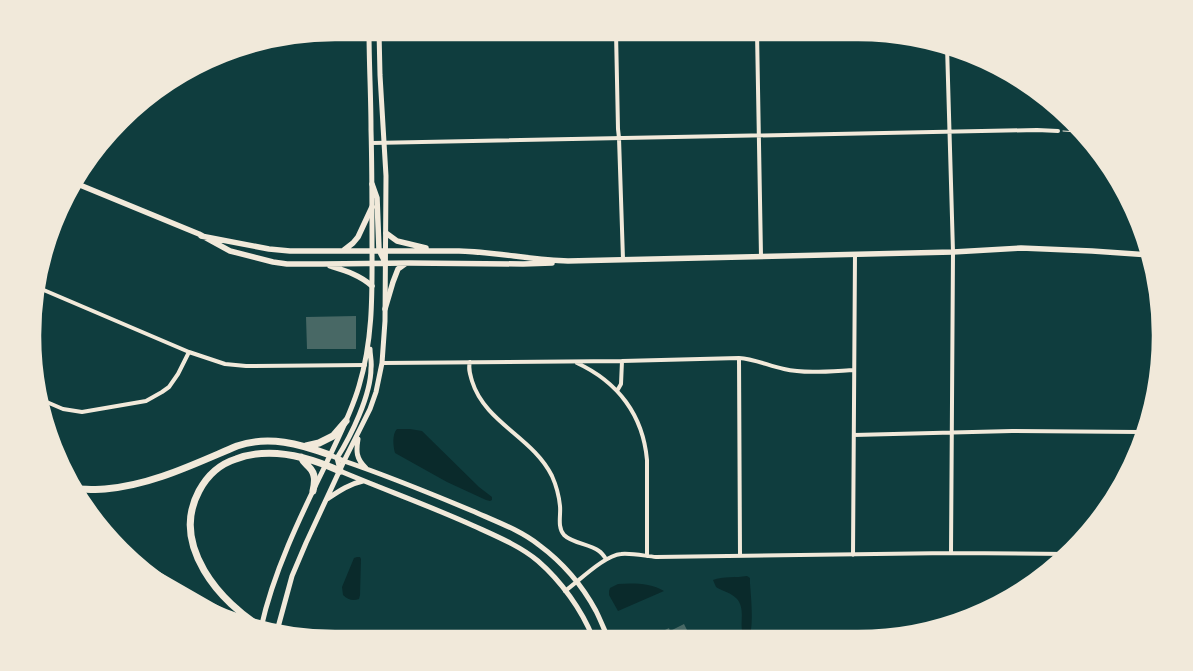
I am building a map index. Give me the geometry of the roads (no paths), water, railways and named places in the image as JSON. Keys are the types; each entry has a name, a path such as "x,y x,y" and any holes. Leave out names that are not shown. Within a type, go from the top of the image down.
{"highway":[{"path":"306,446 319,443 333,436 346,420"},
{"path":"84,489 104,489 157,479 245,443 279,441 306,446 333,457"},
{"path":"244,616 224,598 207,577 197,556 192,540 191,527 192,509 198,493 220,467 243,456 276,454 301,457 326,464 340,471"},
{"path":"301,457 302,461 314,473 313,491"}],"main road":[{"path":"372,184 377,198 379,250 386,264"},
{"path":"81,186 201,236 230,251 258,259 287,264 543,264 568,261"},
{"path":"343,251 358,237 372,207"},
{"path":"386,233 397,241 436,251"},
{"path":"201,236 290,251 476,251 542,260 568,261 953,252 1021,248 1141,254"},
{"path":"258,247 258,259"},
{"path":"386,309 398,269 409,263"},
{"path":"323,264 357,275 372,286"}],"street":[{"path":"369,40 372,143 372,286 369,341 359,387 333,457 340,471 456,518 513,545 538,561 565,591 590,631"},
{"path":"279,625 292,576 326,499 370,409 382,364 386,309 386,176 379,40"},
{"path":"616,40 622,259"},
{"path":"757,40 761,256"},
{"path":"369,46 379,46"},
{"path":"948,55 953,252 951,553"},
{"path":"372,143 1058,130"},
{"path":"853,555 855,254"},
{"path":"44,290 188,352 225,364 246,366 365,365"},
{"path":"263,622 264,614 278,569 313,491 326,464 349,438 366,396 372,370 369,341"},
{"path":"48,403 63,409 82,412 146,401 168,387 178,374 188,352"},
{"path":"382,364 739,358 798,371 854,370"},
{"path":"739,358 740,555"},
{"path":"573,361 618,391 640,426 646,446 647,460 647,556"},
{"path":"618,391 621,384 622,361"},
{"path":"470,362 468,367 474,385 489,411 534,451 548,468 558,492 560,529 566,536 600,551 606,559"},
{"path":"854,435 1003,431 1136,432"},
{"path":"359,433 356,451 361,464 368,470"},
{"path":"333,457 433,494 520,532 549,553 577,582 596,610 605,631"},
{"path":"326,499 342,488 363,481"},
{"path":"565,591 606,559 622,554 710,557 740,555 951,553 1056,554"}],"water":[{"path":"397,429 422,431 479,487 492,497 492,500 486,500 447,482 395,453 393,444"},
{"path":"354,558 361,559 360,595 359,599 353,600 343,595 342,587"},
{"path":"747,576 750,578 751,631 742,631 742,614 737,599 716,587 713,580"},
{"path":"618,584 648,585 664,591 618,611 609,595 609,591 610,588"}]}
